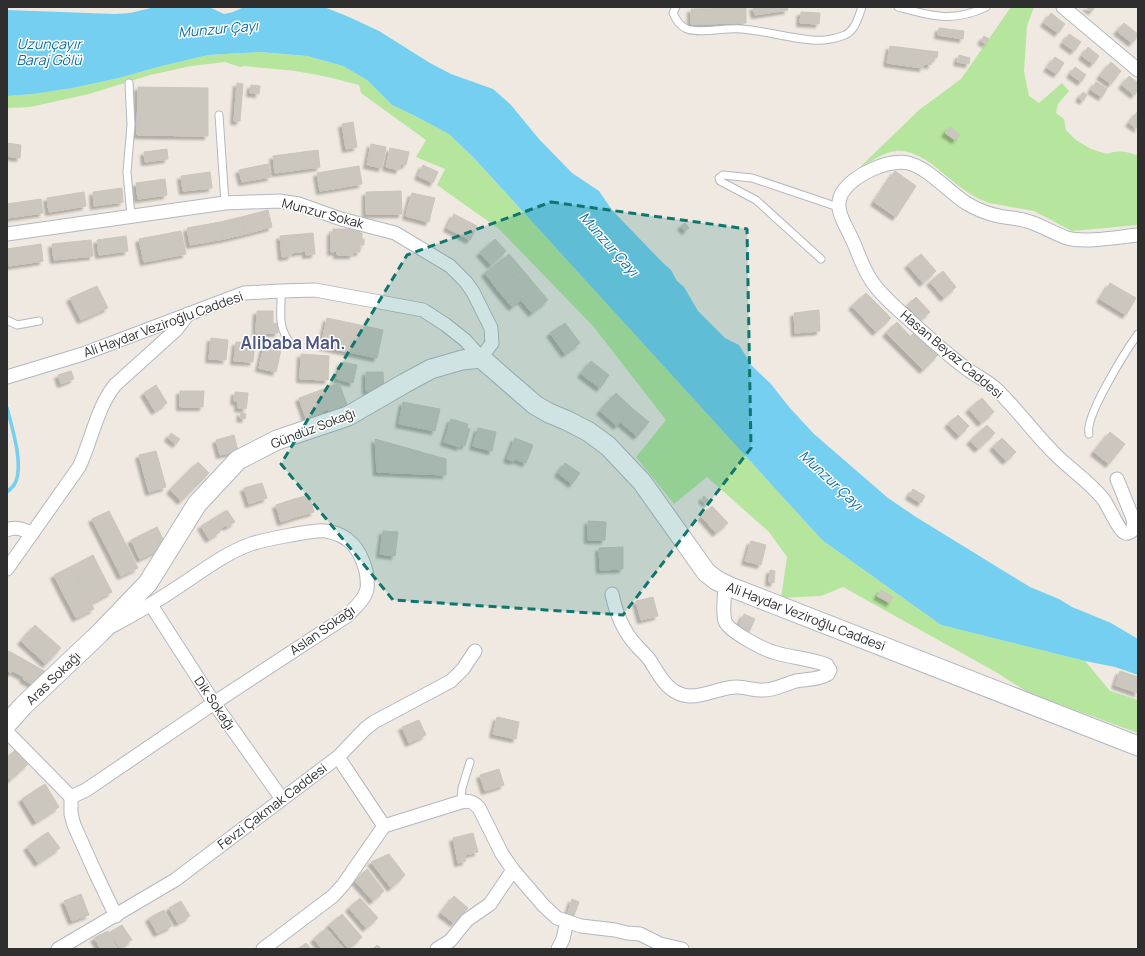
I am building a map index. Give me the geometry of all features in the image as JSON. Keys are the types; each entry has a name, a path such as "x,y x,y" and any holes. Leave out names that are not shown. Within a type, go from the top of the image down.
{"main road":[{"name":"Ali Haydar Veziroğlu Caddesi","path":"481,358 535,405 589,432 621,458 642,482 706,572 716,580 1138,746"},
{"name":"Gündüz Sokağı","path":"100,633 148,583 197,504 238,460 277,440 348,416 431,369 462,360 481,358"},
{"name":"Aras Sokağı","path":"7,724 23,706 100,633"}],"street":[{"path":"1062,7 1138,70"},
{"path":"838,207 839,198 843,191 859,177 885,164 898,162 908,163 919,167 952,194 978,209 998,216 1027,221 1068,238 1078,240 1138,235"},
{"name":"Munzur Sokak","path":"7,234 225,203 279,201 299,204 341,219 395,233 450,266 466,282 491,328 492,343 481,358"},
{"name":"Hasan Beyaz Caddesi","path":"838,207 866,271 876,287 921,330 967,370 994,387 1055,454 1103,499 1122,532 1130,533 1134,524 1117,479"},
{"name":"Ali Haydar Veziroğlu Caddesi","path":"7,377 83,354 244,293 281,291 315,290 423,310 446,324 465,340 481,358"},
{"path":"7,569 79,467 102,404 108,394 115,385 176,330 188,314"},
{"path":"7,530 11,528 24,529 32,534"},
{"name":"Aslan Sokağı","path":"72,796 86,790 214,703 347,616 359,604 367,590 368,578 363,561 355,545 341,535 324,530 289,536 252,544 222,558 151,605 100,633"},
{"path":"612,594 619,618 626,632 649,659 664,683 679,694 698,696 727,688 737,687 755,690 770,690 798,681 824,677 828,674 830,670 827,665 809,659 772,652 738,634 727,625 725,617 725,584"},
{"name":"Dik Sokağı","path":"151,605 214,703 282,799"},
{"name":"Fevzi Çakmak Caddesi","path":"58,949 175,880 338,757 365,729 374,722 451,681 463,669 475,651"},
{"path":"7,732 72,796 71,814 74,824 116,916"},
{"path":"338,757 384,826"},
{"path":"263,949 333,896 343,885 384,826 468,800 475,803 480,808 502,854 513,870 544,906 558,918 581,926 615,930 627,934 640,934 660,944 682,949"},
{"path":"437,949 450,941 467,920 490,904 513,870"},
{"path":"558,949 563,939 567,922"}],"lane":[{"path":"676,7 673,13 676,20 688,29 741,29 813,41 840,37 846,34 857,22 862,7"},
{"path":"898,7 935,16 956,16 975,12 986,7"},
{"path":"129,83 131,125 127,172 131,216"},
{"path":"219,115 225,203"},
{"path":"822,259 756,200 720,181 719,178 723,175 752,178 838,207"},
{"path":"281,291 281,324 283,332 291,344"},
{"path":"7,320 17,325 39,321"},
{"path":"1089,434 1089,424 1104,390 1126,350 1138,334"},
{"path":"461,802 462,788 470,762"}],"highlighted area":[{"path":"551,202 747,229 751,448 623,615 393,600 281,464 407,255"}],"green space":[{"path":"1011,7 1034,7 1027,26 1024,71 1029,96 1039,103 1062,83 1069,91 1058,104 1056,113 1064,119 1066,130 1076,140 1091,149 1107,154 1122,152 1138,156 1138,225 1072,231 1034,211 989,203 980,199 963,189 936,167 912,153 904,151 886,153 857,170 919,110 961,79"},
{"path":"260,52 307,56 343,66 367,80 392,105 449,134 474,158 822,540 941,625 1085,661 1110,691 1138,700 1138,733 1029,693 994,671 843,587 821,596 781,598 787,557 769,532 707,477 674,504 636,457 666,420 593,326 499,229 437,185 445,169 416,157 426,140 361,93 359,85 296,71 244,66 240,67 225,62 191,66 150,75 89,94 30,107 7,108 7,96 73,88 119,78 208,55"}],"water":[{"name":"Uzunçayır Baraj Gölü","path":"155,7 209,7 224,14 244,7 324,7 379,31 430,63 451,74 493,89 511,105 539,139 572,173 599,191 612,210 671,270 677,281 684,287 698,311 725,338 739,345 752,366 771,384 789,407 814,434 888,498 916,517 1030,587 1059,599 1072,607 1111,623 1138,639 1138,675 1115,667 1085,661 941,625 822,540 474,158 449,134 392,105 367,80 343,66 307,56 260,52 208,55 119,78 73,88 7,96 7,10 115,14 130,13"}],"building":[{"path":"753,7 787,7 788,10 755,15"},
{"path":"1086,7 1095,7 1092,11"},
{"path":"746,8 746,23 691,24 691,9"},
{"path":"801,12 820,13 819,24 800,23"},
{"path":"1051,13 1065,24 1058,33 1044,23"},
{"path":"1124,23 1138,34 1132,43 1117,31"},
{"path":"939,28 964,31 963,39 938,35"},
{"path":"1069,34 1081,42 1074,51 1063,43"},
{"path":"984,36 989,39 986,44 981,41"},
{"path":"890,46 938,52 937,58 932,58 931,65 924,64 923,68 887,63"},
{"path":"1088,47 1099,56 1093,64 1082,56"},
{"path":"959,55 970,58 969,64 957,62"},
{"path":"1055,57 1064,63 1057,74 1047,68"},
{"path":"1111,62 1121,71 1111,84 1100,76"},
{"path":"1075,67 1086,75 1081,82 1070,74"},
{"path":"1129,76 1138,83 1138,90 1134,95 1122,85"},
{"path":"1096,82 1107,89 1102,97 1091,90"},
{"path":"237,83 243,84 240,121 234,121"},
{"path":"251,85 260,86 259,94 250,93"},
{"path":"138,87 208,88 208,136 137,135"},
{"path":"1083,92 1087,95 1083,101 1079,98"},
{"path":"1138,111 1138,129 1129,123"},
{"path":"353,122 357,147 346,149 342,124"},
{"path":"950,127 960,135 955,140 945,133"},
{"path":"7,143 21,145 20,158 7,156"},
{"path":"371,144 386,147 382,168 367,165"},
{"path":"390,148 409,152 406,165 401,164 399,170 386,167"},
{"path":"167,149 168,159 145,162 144,152"},
{"path":"318,150 320,167 275,173 273,156"},
{"path":"268,164 271,177 242,182 239,170"},
{"path":"423,165 438,172 433,183 418,176"},
{"path":"359,166 362,184 320,191 317,173"},
{"path":"895,171 916,186 896,217 874,202"},
{"path":"210,172 212,188 183,191 181,176"},
{"path":"165,179 167,195 138,199 136,183"},
{"path":"122,188 123,202 94,206 93,192"},
{"path":"401,191 402,214 366,214 366,192"},
{"path":"84,192 86,206 49,212 47,198"},
{"path":"412,193 435,198 431,213 408,207"},
{"path":"41,199 43,213 7,218 7,204"},
{"path":"408,207 431,213 429,222 406,216"},
{"path":"268,210 272,227 245,234 241,217"},
{"path":"454,214 477,226 470,240 447,228"},
{"path":"241,217 245,234 224,239 220,222"},
{"path":"220,222 224,239 190,245 187,228"},
{"path":"685,223 689,228 685,231 681,226"},
{"path":"333,229 360,229 362,239 364,239 364,245 360,245 360,252 353,252 353,255 337,255 337,251 331,252 331,232 333,232"},
{"path":"181,231 186,254 144,262 139,239"},
{"path":"313,233 315,254 306,255 306,251 291,253 291,256 282,257 280,236"},
{"path":"126,236 128,251 99,255 97,240"},
{"path":"495,239 506,251 491,265 480,253"},
{"path":"91,240 93,256 54,260 52,244"},
{"path":"41,244 43,261 9,266 7,249"},
{"path":"509,254 522,269 497,289 485,273"},
{"path":"921,254 936,271 923,283 908,265"},
{"path":"522,269 537,287 512,307 497,289"},
{"path":"943,271 956,287 944,298 930,282"},
{"path":"1110,283 1136,298 1126,315 1100,299"},
{"path":"97,286 108,308 81,320 70,298"},
{"path":"537,287 548,300 532,313 521,300"},
{"path":"866,293 891,318 876,332 852,306"},
{"path":"916,297 930,312 921,320 907,306"},
{"path":"819,310 820,331 795,333 794,313"},
{"path":"257,311 273,311 273,323 278,324 278,333 256,333"},
{"path":"327,318 383,330 377,358 321,346"},
{"path":"897,322 910,336 900,347 886,333"},
{"path":"565,323 580,343 565,354 550,333"},
{"path":"915,332 938,355 923,370 900,347"},
{"path":"211,338 228,340 226,360 209,359"},
{"path":"236,342 255,344 253,362 234,361"},
{"path":"264,346 281,350 276,372 259,368"},
{"path":"301,354 329,356 328,380 300,379"},
{"path":"591,361 609,375 600,388 581,374"},
{"path":"341,362 357,365 353,383 337,379"},
{"path":"71,371 74,379 61,384 58,375"},
{"path":"366,372 383,372 384,391 366,391"},
{"path":"339,383 348,407 330,414 321,390"},
{"path":"156,385 167,403 155,411 144,393"},
{"path":"321,390 328,409 321,412 325,421 309,427 299,398"},
{"path":"180,391 204,391 203,407 180,407"},
{"path":"235,392 248,393 247,403 234,401"},
{"path":"616,393 632,408 617,426 600,411"},
{"path":"982,398 994,412 981,423 969,409"},
{"path":"238,402 247,403 246,409 238,408"},
{"path":"403,402 440,409 435,431 399,424"},
{"path":"632,408 649,422 637,436 620,422"},
{"path":"241,412 246,414 245,419 240,418"},
{"path":"958,415 969,426 959,436 948,424"},
{"path":"451,419 468,424 467,428 470,429 465,446 461,444 460,447 444,442"},
{"path":"987,425 995,433 978,449 970,441"},
{"path":"478,428 496,432 492,451 473,446"},
{"path":"1110,432 1125,444 1109,464 1094,452"},
{"path":"171,433 180,439 176,444 168,438"},
{"path":"234,435 238,451 220,455 216,440"},
{"path":"515,438 533,445 526,463 515,459 514,461 507,459"},
{"path":"1002,438 1016,452 1006,461 993,447"},
{"path":"375,439 446,459 446,475 377,472"},
{"path":"156,451 166,487 149,492 139,455"},
{"path":"198,462 209,473 181,501 170,490"},
{"path":"565,463 580,473 572,484 558,473"},
{"path":"262,483 267,498 249,504 244,488"},
{"path":"913,489 925,496 921,503 909,496"},
{"path":"309,495 314,512 299,516 294,499"},
{"path":"704,496 709,501 706,503 702,499"},
{"path":"294,499 299,516 281,522 276,505"},
{"path":"712,506 728,523 716,533 701,516"},
{"path":"227,510 235,522 218,530 220,532 209,539 201,526"},
{"path":"109,511 138,568 121,576 92,519"},
{"path":"588,521 606,522 605,540 588,540"},
{"path":"157,527 164,541 158,543 161,549 140,559 131,540"},
{"path":"383,531 398,532 395,556 380,554"},
{"path":"751,541 766,545 761,565 745,561"},
{"path":"623,547 623,569 600,570 599,548"},
{"path":"93,555 101,571 80,582 72,566"},
{"path":"72,566 80,582 62,591 54,575"},
{"path":"770,570 775,571 774,583 769,582"},
{"path":"101,571 112,592 91,603 80,582"},
{"path":"80,582 94,609 76,618 62,591"},
{"path":"881,590 893,597 890,603 877,596"},
{"path":"653,597 658,616 641,620 636,601"},
{"path":"744,614 755,619 749,632 738,628"},
{"path":"35,625 61,648 46,664 21,641"},
{"path":"9,651 46,672 37,687 23,679 24,677 13,671 11,673 7,670 7,655"},
{"path":"1120,671 1138,677 1138,693 1115,685"},
{"path":"497,717 519,722 516,739 493,734"},
{"path":"419,720 426,735 409,743 402,727"},
{"path":"15,750 28,764 10,780 7,777 7,758"},
{"path":"499,769 504,785 485,791 480,775"},
{"path":"45,784 59,807 36,822 22,799"},
{"path":"48,832 60,848 38,863 27,847"},
{"path":"473,833 478,852 457,857 453,838"},
{"path":"389,854 405,875 391,888 371,862"},
{"path":"465,855 466,861 458,863 457,857"},
{"path":"367,869 384,891 373,901 355,881"},
{"path":"81,894 89,915 72,921 64,901"},
{"path":"454,896 468,908 454,923 441,913"},
{"path":"360,898 378,918 366,928 349,908"},
{"path":"572,899 579,902 573,918 567,916"},
{"path":"181,901 190,916 178,923 169,908"},
{"path":"164,910 172,926 157,933 149,918"},
{"path":"342,914 362,937 349,949 329,925"},
{"path":"122,925 132,940 120,948 110,932"},
{"path":"326,928 344,949 322,949 314,939"},
{"path":"108,931 118,949 101,949 94,938"},
{"path":"306,943 311,949 298,949"},
{"path":"377,945 382,949 373,949"}],"waterway":[{"path":"7,408 18,458 17,478 14,485 7,492"}],"district":[{"name":"Alibaba Mah.","path":"293,343"}],"water label":[{"name":"Munzur Çayı","path":"218,29"},
{"name":"Munzur Çayı","path":"609,244"},
{"name":"Munzur Çayı","path":"831,480"}]}
